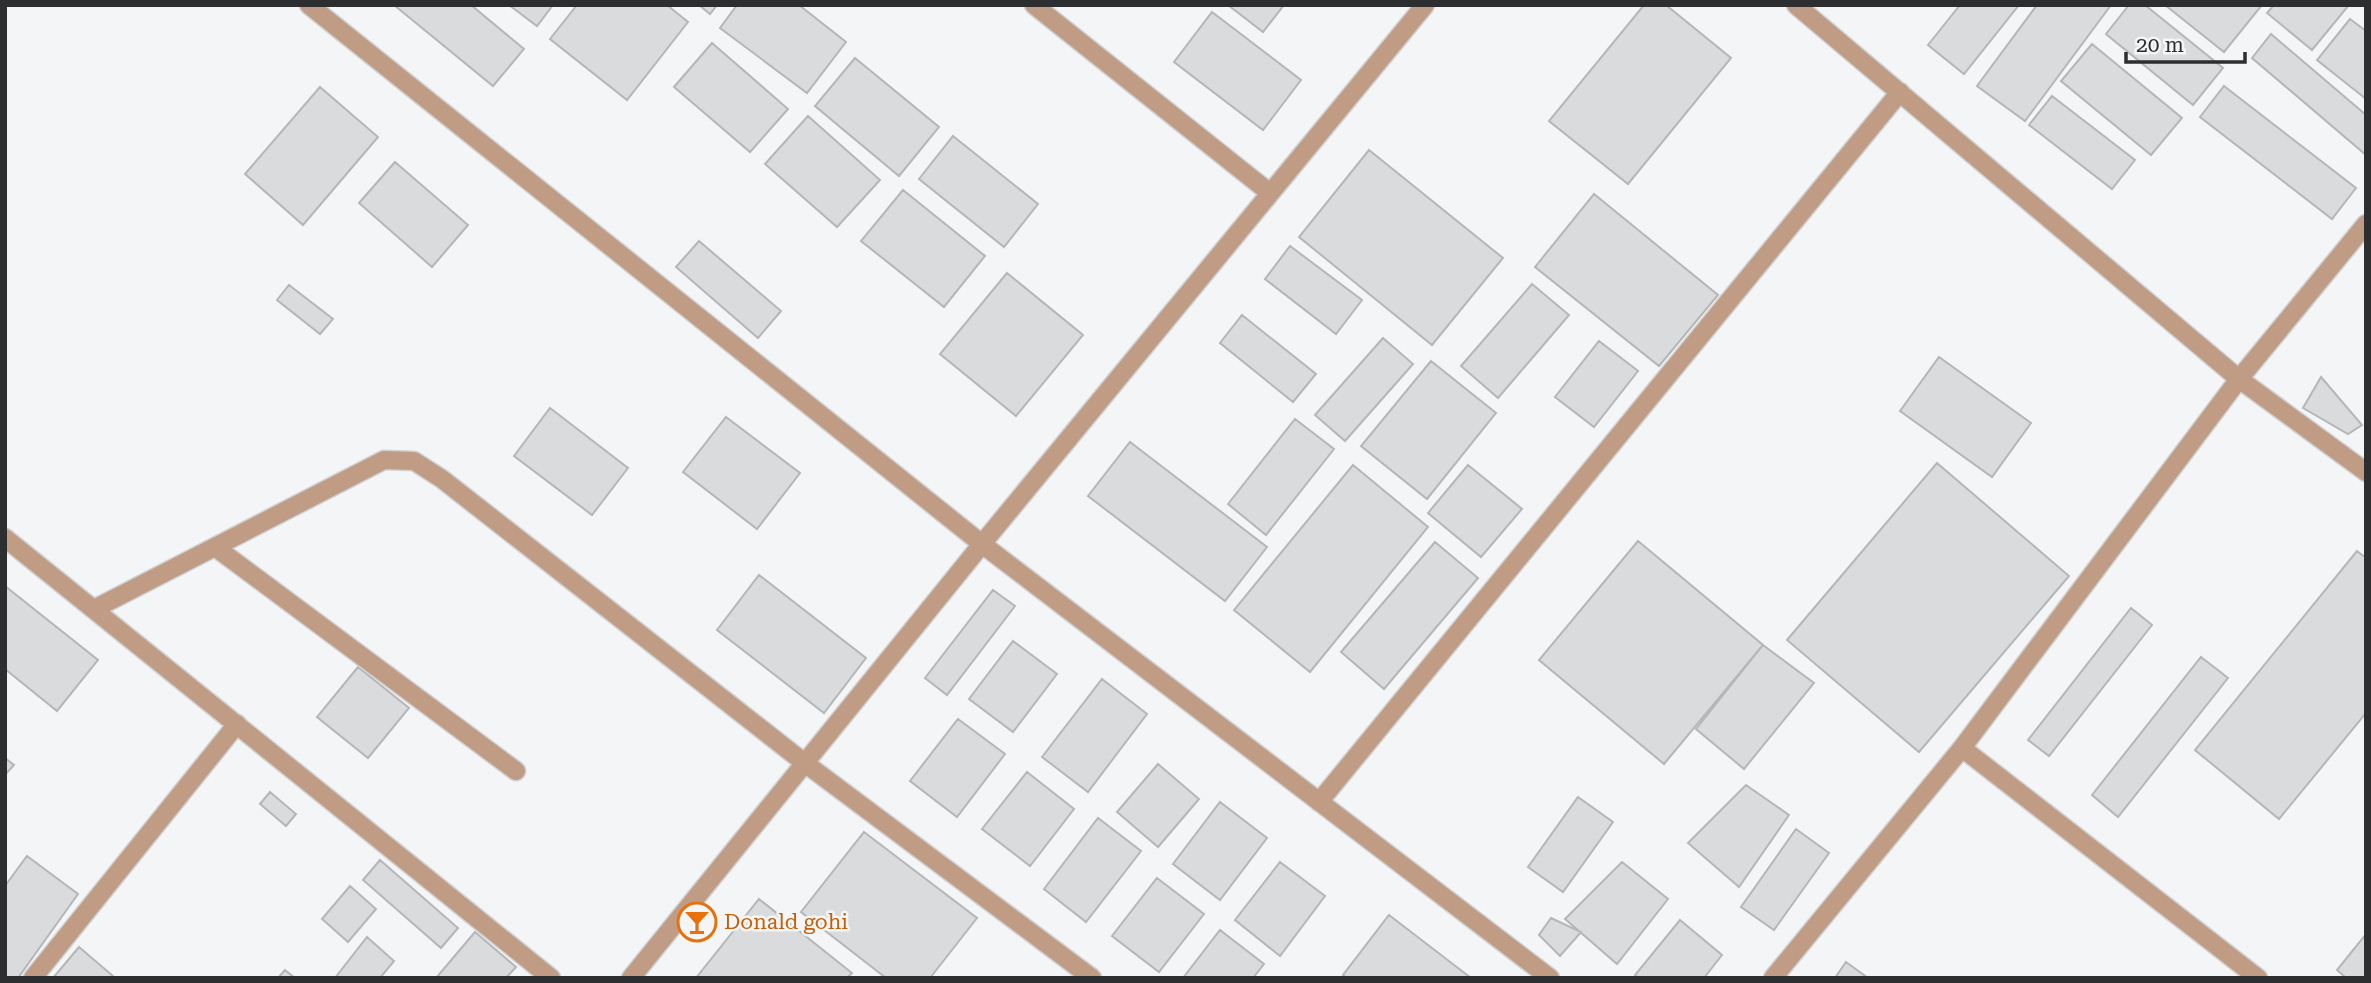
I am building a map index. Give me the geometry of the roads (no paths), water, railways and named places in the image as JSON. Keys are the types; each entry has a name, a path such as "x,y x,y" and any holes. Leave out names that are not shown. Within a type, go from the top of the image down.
{"street":[{"path":"309,5 982,544 1550,978"},
{"path":"1034,5 1270,193"},
{"path":"631,978 982,544 1425,5"},
{"path":"1796,5 2239,379 2366,472"},
{"path":"1320,802 1900,92"},
{"path":"1773,978 1962,748 2239,379 2366,225"},
{"path":"94,609 384,460 414,461 442,479 806,764 1092,978"},
{"path":"5,537 551,978"},
{"path":"215,547 516,771"},
{"path":"33,978 237,724"},
{"path":"1962,748 2258,978"}],"place":[{"name":"Donald gohi","path":"697,922"}]}
